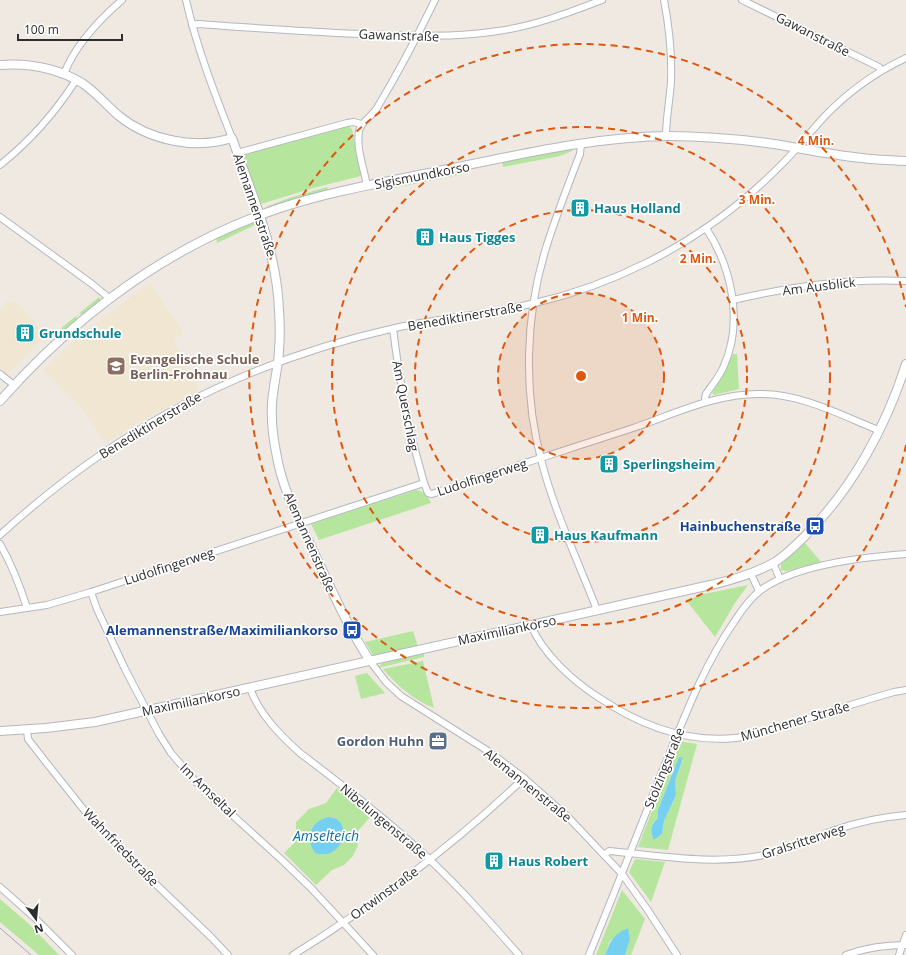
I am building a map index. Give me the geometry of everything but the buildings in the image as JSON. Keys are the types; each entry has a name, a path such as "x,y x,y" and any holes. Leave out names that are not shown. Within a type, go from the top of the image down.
{"street":[{"path":"64,74 69,62 82,42 100,21 122,0"},
{"name":"Alemannenstraße","path":"186,0 206,71 260,215 271,250 278,287 280,334 272,405 272,420 276,452 283,482 300,523 333,593 370,661 386,682 401,696 488,751 524,778 568,817 622,874 677,955"},
{"path":"367,186 358,139 361,124 374,113 417,36 435,0"},
{"name":"Gawanstraße","path":"192,25 198,24 262,29 417,36 447,36 499,31 550,19 602,0"},
{"path":"664,0 668,23 671,62 670,98 666,136"},
{"name":"Gawanstraße","path":"744,0 877,66 882,71"},
{"name":"Benediktinerstraße","path":"0,535 47,494 102,453 145,426 198,396 223,384 277,362 313,350 393,329 435,320 534,304 583,290 610,280 660,256 706,228 756,188 783,163 827,114 866,80 906,58"},
{"path":"0,65 32,65 45,67 64,74 92,90 117,114 130,124 154,135 170,140 190,142 217,142 232,138"},
{"path":"0,165 43,125 76,80"},
{"path":"237,153 347,123 354,122 361,124"},
{"name":"Sigismundkorso","path":"0,401 38,360 61,338 109,298 140,277 179,253 219,233 260,215 320,196 581,144 632,138 666,136 735,139 862,158 906,161"},
{"path":"581,144 580,154 546,249 539,276 534,304 530,350 530,377 531,404 540,458 563,527 597,610"},
{"path":"0,217 109,298"},
{"path":"706,228 716,243 725,264 733,300 733,326 728,354 723,368 706,394 706,402"},
{"name":"Am Ausblick","path":"733,300 769,292 829,283 866,280 906,281"},
{"name":"Am Querschlag","path":"393,329 397,367 404,407 424,483"},
{"name":"Maximiliankorso","path":"0,731 27,730 95,722 715,584 751,574 773,563 790,551 830,508 849,483 878,430 904,373 906,364"},
{"path":"0,374 14,386"},
{"name":"Ludolfingerweg","path":"0,612 46,605 91,592 424,483 426,491 432,494 666,417 706,402 729,396 762,394 784,396 819,406 878,430"},
{"path":"0,544 11,563 22,590 27,608"},
{"path":"773,563 780,579 813,568 842,562 906,554"},
{"path":"751,574 759,591"},
{"name":"Stolzingstraße","path":"589,955 689,706 717,650 741,612 759,591 780,579"},
{"name":"Im Amseltal","path":"91,592 97,609 120,659 159,734 171,753 186,772 284,862 344,922 373,955"},
{"name":"Münchener Straße","path":"531,625 535,634 559,664 578,683 592,693 613,707 655,727 693,737 715,739 746,736 906,690"},
{"name":"Nibelungenstraße","path":"250,688 253,697 264,715 300,753 374,810 430,860 478,908 518,955"},
{"name":"Wahnfriedstraße","path":"27,730 28,739 84,810 142,871 228,955"},
{"name":"Ortwinstraße","path":"293,955 344,922 430,860 478,820 524,778"},
{"name":"Gralsritterweg","path":"604,854 609,851 709,860 750,858 781,851 836,830 862,822 906,815"},
{"path":"0,887 35,918 72,955"},
{"path":"899,955 904,945 906,935"},
{"path":"846,955 862,949 904,945"}],"shaded area":[{"name":"Evangelische Schule Berlin-Frohnau","path":"150,283 184,334 173,340 199,390 134,425 106,443 81,407 43,370 61,352 96,323"},
{"path":"7,301 17,303 46,335 8,374 0,368 0,311"}],"green space":[{"path":"347,126 352,129 361,176 313,188 261,204 244,159 246,154"},
{"path":"572,149 572,151 560,156 503,167 502,162"},
{"path":"461,171 463,174 393,188 393,184"},
{"path":"327,187 328,191 267,209 266,207 289,198"},
{"path":"252,223 255,225 217,243 216,238"},
{"path":"99,297 101,300 82,315 80,313 76,317 77,319 57,337 54,334"},
{"path":"733,354 737,354 739,389 714,395 712,393 721,379"},
{"path":"416,490 425,494 431,503 319,540 311,524"},
{"path":"805,543 821,562 787,571 781,570 781,564"},
{"path":"748,585 735,603 715,637 686,600 704,594"},
{"path":"413,631 418,647 375,656 365,642"},
{"path":"424,653 424,657 378,668 382,663"},
{"path":"423,661 434,708 419,701 406,692 383,669"},
{"path":"367,673 385,693 361,699 355,676"},
{"path":"679,741 697,744 668,850 638,847","holes":["679,757 683,759 675,781 676,795 664,821 662,834 654,840 651,831 652,826 658,818 658,810"]},
{"path":"337,788 371,816 357,832 358,845 353,856 344,865 332,870 316,885 284,853 296,841 296,822 309,809 326,803","holes":["328,817 338,820 343,829 324,855 315,853 309,837 312,827"]},
{"path":"635,859 665,862 651,902 629,872"},
{"path":"622,890 645,919 631,955 625,955 630,939 627,928 610,941 605,955 596,955"},
{"path":"0,899 29,924 59,955 39,955 0,922"}],"water":[{"path":"679,757 683,758 675,781 676,795 664,821 662,834 654,840 651,831 652,826 658,818 658,810"},
{"name":"Amselteich","path":"328,817 336,819 341,824 343,831 342,839 339,846 333,852 325,854 315,853 310,841 311,831 317,823"},
{"path":"628,928 630,939 625,955 605,955 613,938"}],"tram line":[{"path":"0,928 31,955"}],"place":[{"name":"Haus Holland","path":"580,208"},
{"name":"Haus Tigges","path":"425,237"},
{"name":"Grundschule","path":"25,333"},
{"name":"Evangelische Schule Berlin-Frohnau","path":"116,366"},
{"name":"Sperlingsheim","path":"609,464"},
{"name":"Hainbuchenstraße","path":"815,526"},
{"name":"Haus Kaufmann","path":"540,535"},
{"name":"Alemannenstraße/Maximiliankorso","path":"352,630"},
{"name":"Gordon Huhn","path":"438,741"},
{"name":"Haus Robert","path":"494,861"}]}
